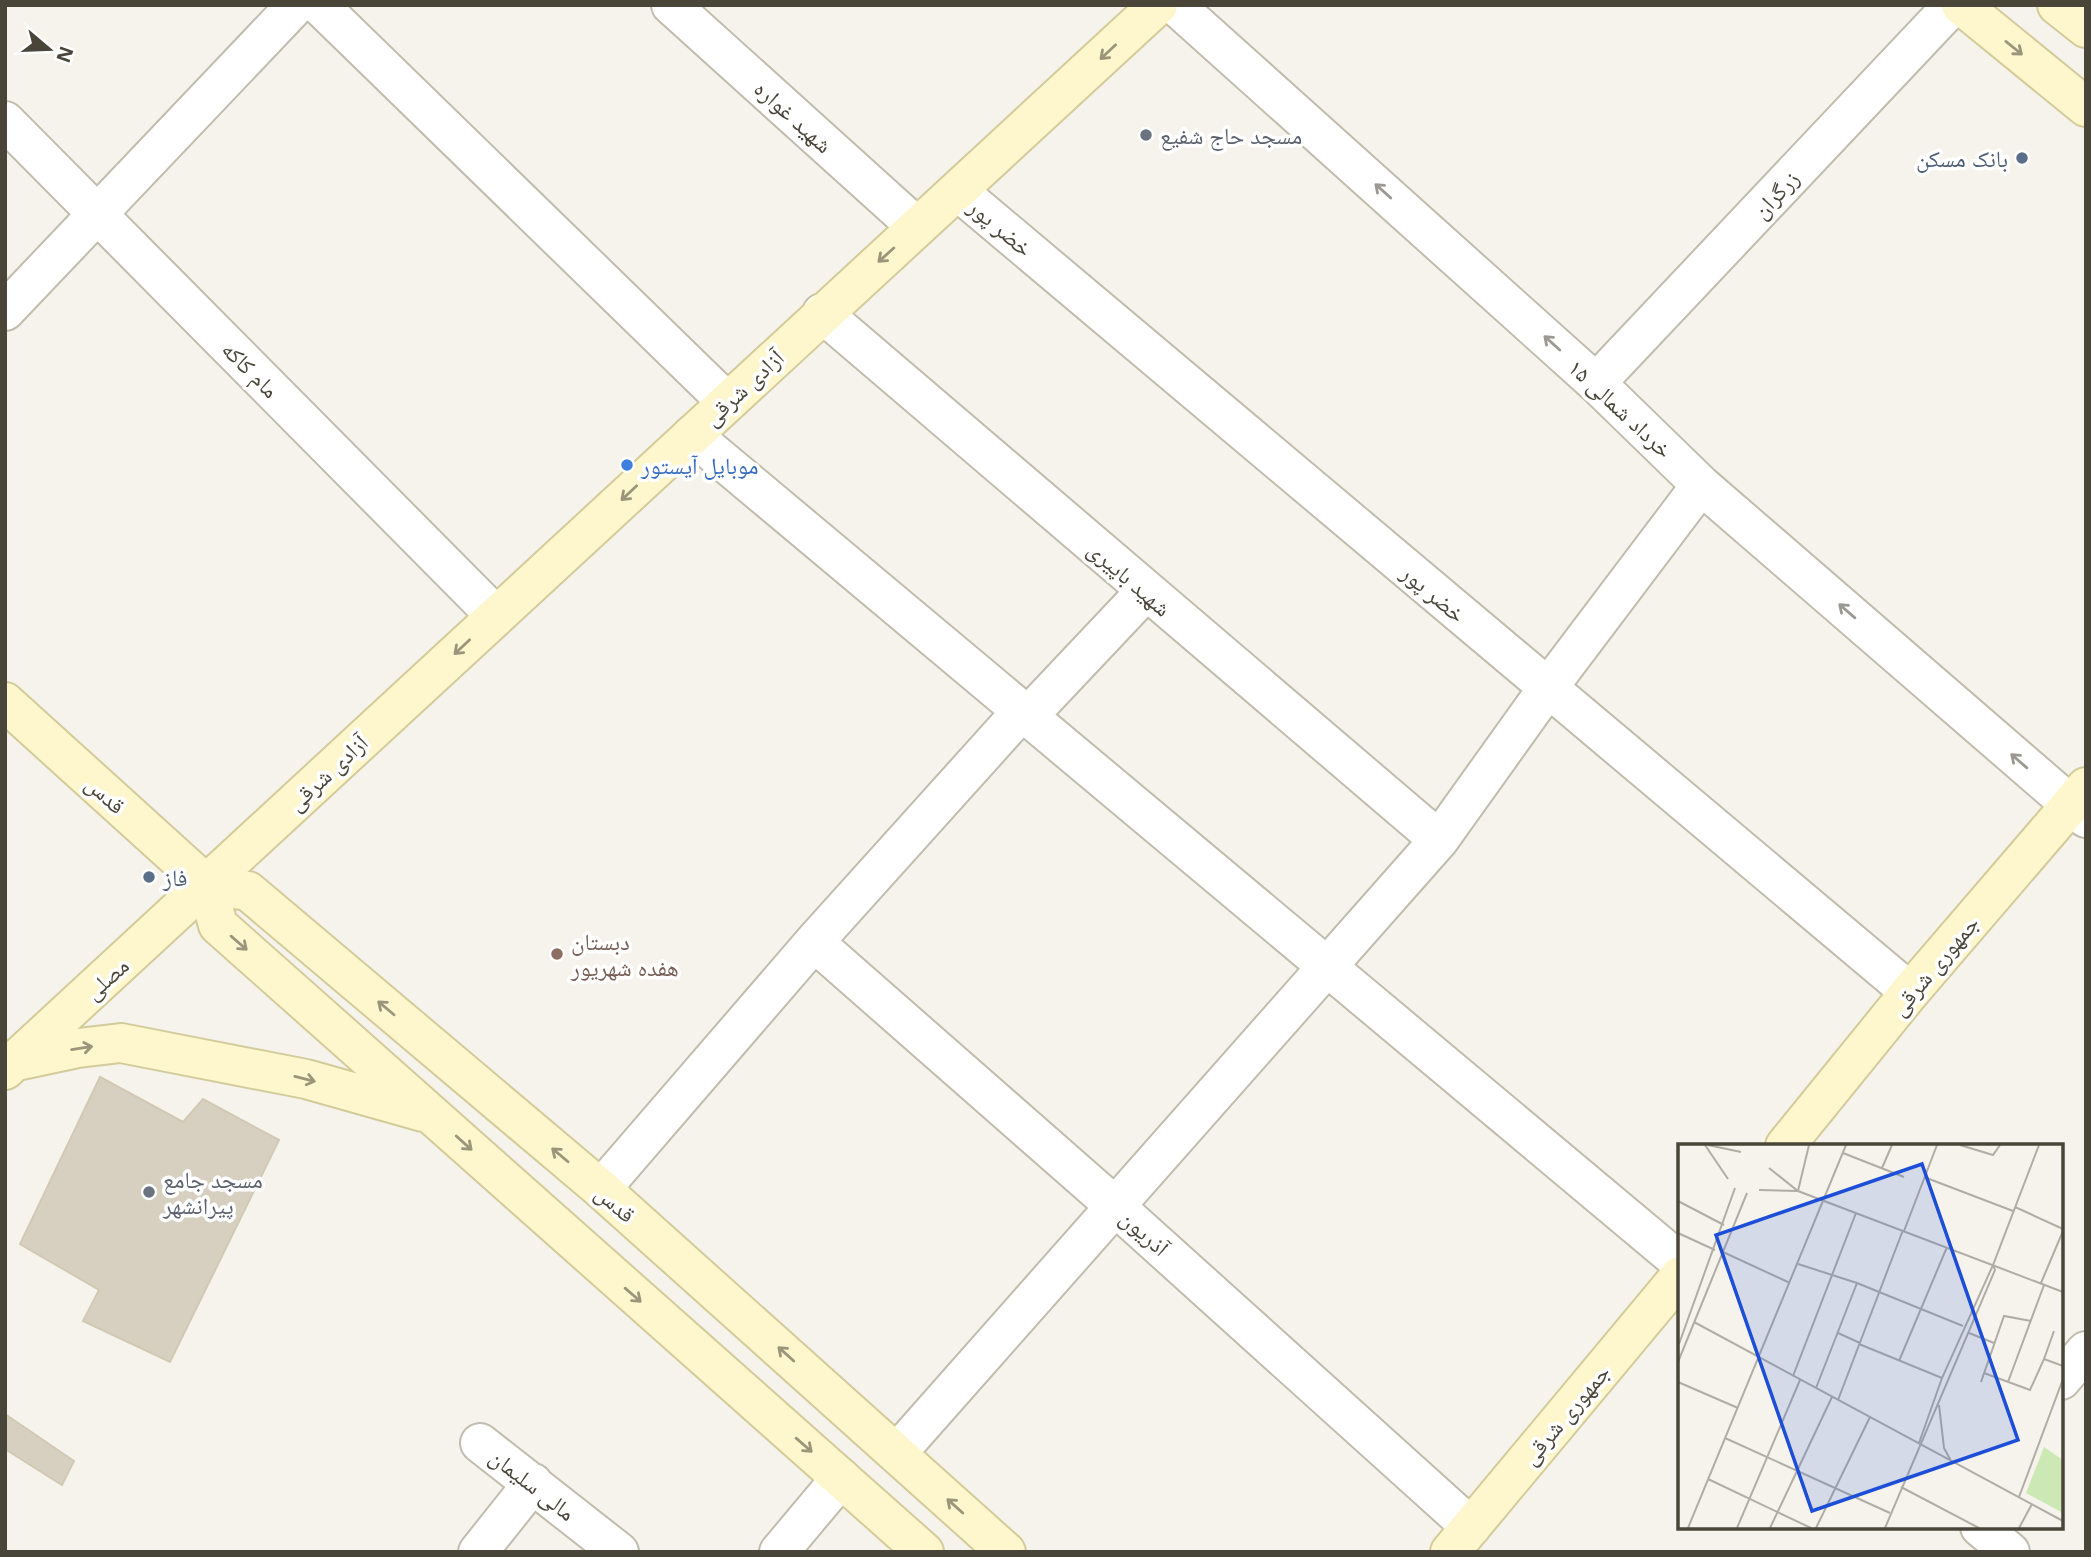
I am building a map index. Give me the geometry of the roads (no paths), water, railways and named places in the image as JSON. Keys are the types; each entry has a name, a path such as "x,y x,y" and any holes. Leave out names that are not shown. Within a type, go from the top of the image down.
{"main road":[{"name":"آزادی شرقی","path":"207,886 822,313 959,192 1158,5"},
{"path":"1961,5 2086,107"},
{"path":"2057,5 2086,28"},
{"name":"قدس","path":"5,702 207,886 248,891 601,1189 1006,1552"},
{"name":"جمهوری شرقی","path":"1788,1144 1910,992 2081,804"},
{"path":"207,886 218,925 924,1552"},
{"name":"مصلی","path":"10,1066 207,886"},
{"path":"10,1066 78,1048 121,1043 306,1079 433,1115"},
{"name":"جمهوری شرقی","path":"1460,1539 1678,1275"}],"street":[{"path":"5,312 296,5"},
{"path":"319,5 727,402"},
{"name":"شهید غواره","path":"671,5 917,227"},
{"name":"۱۵ خرداد شمالی","path":"1175,5 1596,383 1701,485 2081,804"},
{"name":"زرگران","path":"1596,383 1953,5"},
{"name":"مام کاکه","path":"5,121 496,616"},
{"name":"خضر پور","path":"959,192 1910,992"},
{"name":"شهید باپیری","path":"822,313 1439,840"},
{"path":"692,435 1329,968 1678,1273"},
{"path":"897,1452 1329,968 1439,840 1547,688 1701,485"},
{"path":"601,1189 814,942 1025,714 1146,591"},
{"name":"آذریون","path":"814,942 1116,1207 1460,1539"},
{"path":"2063,1378 2086,1351"},
{"name":"مالی سلیمان","path":"480,1443 619,1552"},
{"path":"779,1552 841,1478"},
{"path":"478,1552 533,1483"}],"place":[{"name":"مسجد حاج شفیع","path":"1146,135"},
{"name":"بانک مسکن","path":"2022,158"},
{"name":"موبایل آیستور","path":"627,465"},
{"name":"فاز","path":"149,877"},
{"name":"دبستان هفده شهریور","path":"557,954"},
{"name":"مسجد جامع پیرانشهر","path":"149,1192"}]}
